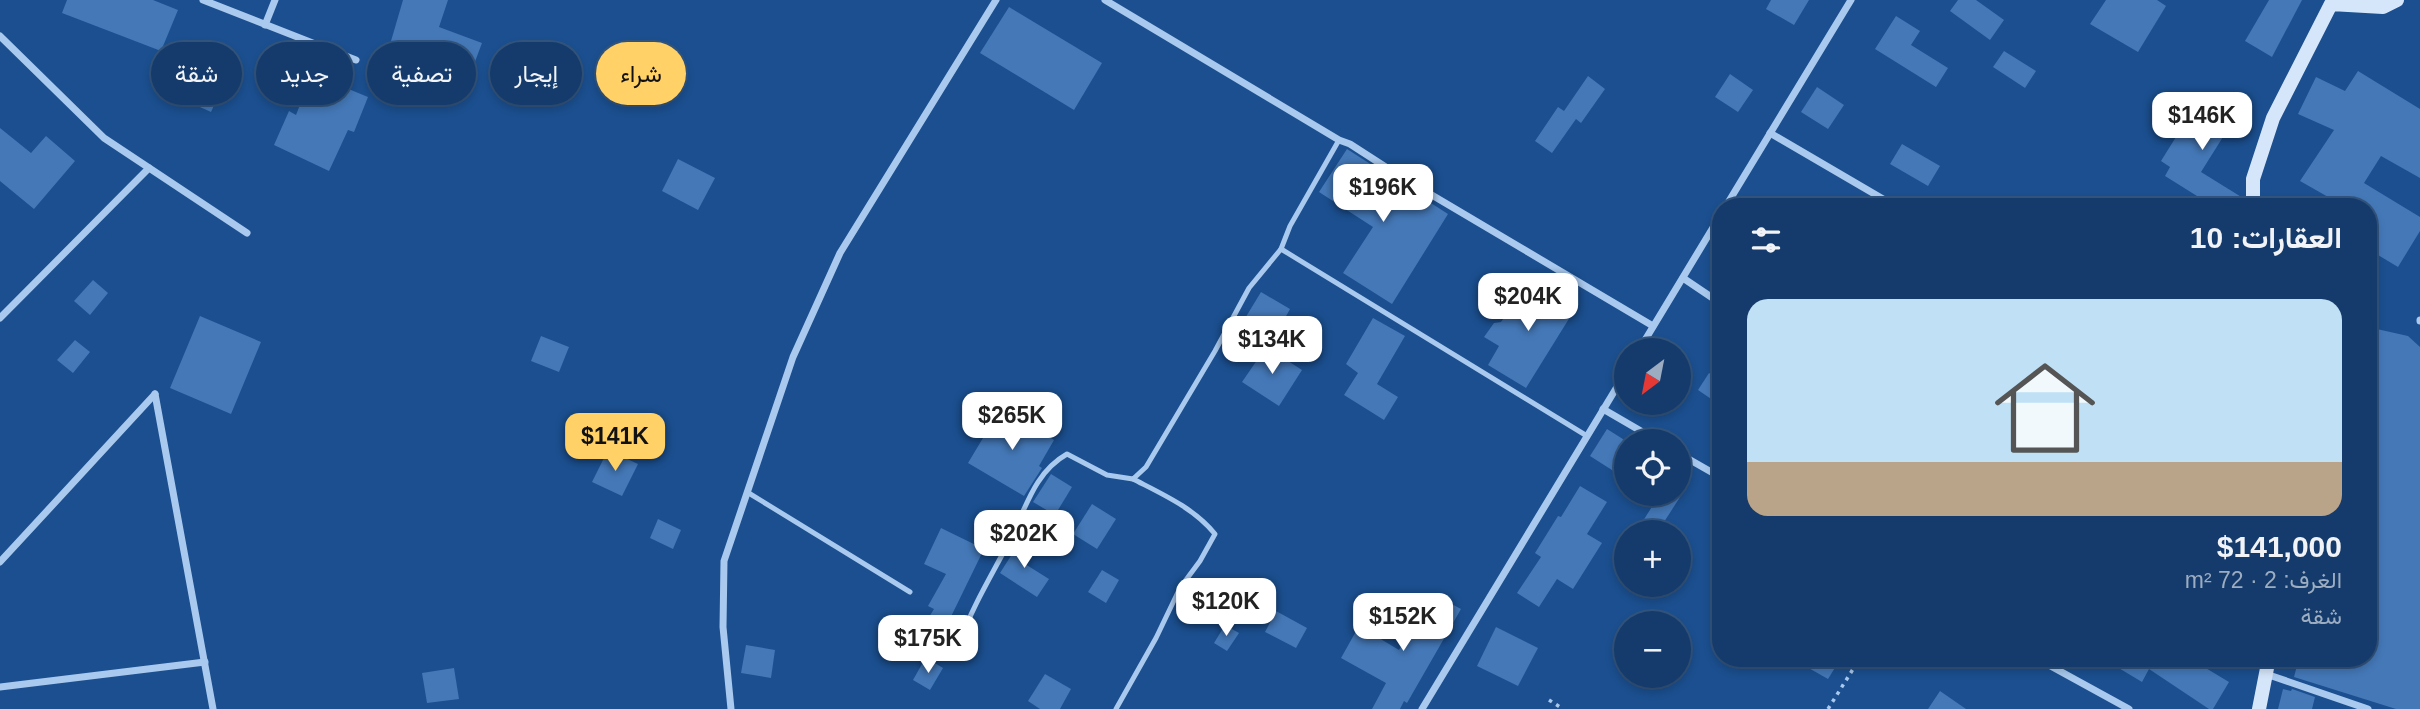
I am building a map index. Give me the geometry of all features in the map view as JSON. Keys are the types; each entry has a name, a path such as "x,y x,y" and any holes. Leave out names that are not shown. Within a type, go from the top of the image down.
{"street":[{"path":"203,0 356,60"},
{"path":"265,25 275,0"},
{"path":"731,709 723,627 724,561 793,357 840,253 996,0"},
{"path":"1105,0 1653,326"},
{"path":"1731,198 1851,0"},
{"path":"2253,198 2253,179 2273,118 2328,2 2383,7 2397,0"},
{"path":"0,36 104,138 247,233"},
{"path":"1770,133 1881,198"},
{"path":"0,318 149,168"},
{"path":"1646,338 1712,229"},
{"path":"1683,278 1712,298"},
{"path":"1422,709 1614,392"},
{"path":"0,562 155,394 213,709"},
{"path":"1604,409 1638,429"},
{"path":"1691,460 1712,472"},
{"path":"0,687 205,662"},
{"path":"2052,667 2129,709"},
{"path":"2259,709 2265,667"},
{"path":"2272,667 2368,709"}],"lane":[{"path":"1133,479 1146,467 1249,288 1281,249 1290,226 1339,140"},
{"path":"1281,249 1587,436"},
{"path":"960,641 972,608 1011,537 1030,492 1054,462 1068,454 1107,475 1133,479 1171,498 1203,519 1215,534 1200,561 1180,587 1156,638 1116,709"},
{"path":"747,492 910,592"}],"path":[{"path":"1828,709 1854,667"},
{"path":"1549,700 1563,709"}],"building":[{"path":"67,0 153,0 178,10 165,42 151,42 151,47 62,13"},
{"path":"403,0 448,0 439,27 482,43 476,59 476,42 391,42"},
{"path":"1771,0 1809,0 1794,25 1766,9"},
{"path":"1958,0 1976,0 2004,20 1990,40 1950,11"},
{"path":"2106,0 2157,0 2166,6 2138,52 2090,24"},
{"path":"2269,0 2302,0 2272,57 2245,41"},
{"path":"1009,7 1102,63 1074,110 980,53"},
{"path":"1896,16 1920,31 1911,45 1948,68 1936,87 1875,49"},
{"path":"2004,51 2036,71 2025,88 1993,67"},
{"path":"2358,71 2420,109 2420,178 2381,156 2364,183 2420,217 2420,231 2398,267 2377,254 2377,198 2330,198 2300,181 2334,130 2298,114 2316,77 2345,91"},
{"path":"1730,74 1753,90 1738,112 1715,97"},
{"path":"1588,76 1605,89 1581,123 1576,119 1552,153 1535,141 1558,107 1564,111"},
{"path":"1817,87 1844,105 1828,129 1801,112"},
{"path":"353,91 367,97 354,132 348,130 329,171 274,145 289,111 296,115 300,105 353,105"},
{"path":"2204,92 2238,113 2201,172 2243,198 2200,198 2165,176 2170,167 2161,161"},
{"path":"195,105 214,105 211,112"},
{"path":"0,128 31,153 46,136 75,161 34,209 0,181"},
{"path":"1902,144 1940,166 1928,186 1890,164"},
{"path":"1347,149 1448,214 1392,304 1343,273 1373,227 1319,192"},
{"path":"678,159 715,178 698,210 662,191"},
{"path":"93,280 108,293 90,315 74,301"},
{"path":"1530,281 1575,309 1526,388 1488,365 1499,346 1484,337 1494,323 1501,322"},
{"path":"1261,292 1290,309 1274,338 1244,320"},
{"path":"200,316 261,342 231,414 170,388"},
{"path":"1373,318 1405,336 1377,384 1398,397 1384,420 1344,395 1358,373 1346,364"},
{"path":"2377,329 2408,336 2420,347 2420,709 2396,709 2294,677 2297,667 2377,667"},
{"path":"541,336 569,347 559,372 531,361"},
{"path":"75,340 90,352 73,373 57,360"},
{"path":"1266,347 1302,370 1279,406 1242,382"},
{"path":"1709,373 1712,375 1712,400 1698,390"},
{"path":"1001,408 1054,440 1039,466 1042,468 1024,496 968,463"},
{"path":"1607,429 1614,433 1614,471 1590,456"},
{"path":"608,450 638,464 622,496 592,482"},
{"path":"1051,474 1072,487 1055,515 1033,502"},
{"path":"1580,486 1607,502 1587,534 1602,543 1573,589 1557,579 1539,607 1517,593 1541,557 1535,553"},
{"path":"1092,504 1116,519 1097,549 1073,534"},
{"path":"1652,506 1674,506 1665,520 1644,520"},
{"path":"658,519 681,530 673,549 650,538"},
{"path":"941,528 984,549 943,633 926,622 934,609 928,606 946,574 924,564"},
{"path":"1021,540 1034,548 1025,564 1049,579 1037,597 1000,573"},
{"path":"1102,570 1119,580 1106,603 1088,592"},
{"path":"1433,594 1461,609 1407,703 1404,701 1400,709 1372,709 1386,683 1341,658 1359,626 1399,650"},
{"path":"1276,611 1307,628 1296,648 1265,632"},
{"path":"1225,625 1239,633 1227,651 1214,643"},
{"path":"1496,627 1538,648 1518,686 1477,666"},
{"path":"746,645 775,650 771,678 741,673"},
{"path":"930,660 943,668 930,690 913,680 922,664 926,666"},
{"path":"1807,667 1835,667 1828,679"},
{"path":"2117,667 2204,667 2229,682 2213,709 2209,709 2149,669 2142,682"},
{"path":"454,668 459,699 427,703 422,673"},
{"path":"1045,674 1071,689 1060,709 1040,709 1028,701"},
{"path":"2283,689 2292,689 2315,697 2312,709 2278,709"},
{"path":"1940,691 1966,709 1928,709"}]}
